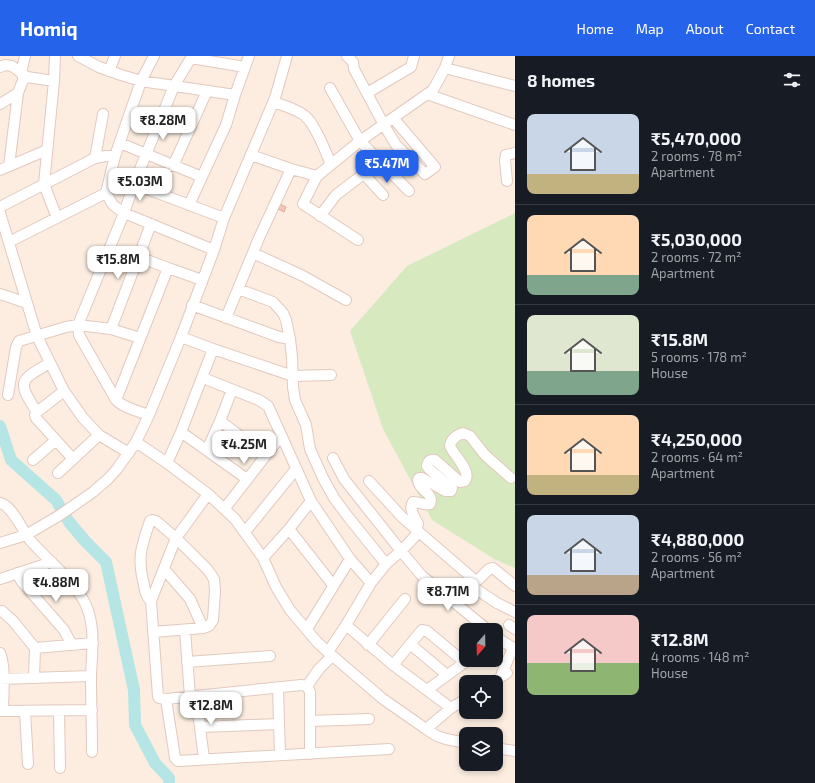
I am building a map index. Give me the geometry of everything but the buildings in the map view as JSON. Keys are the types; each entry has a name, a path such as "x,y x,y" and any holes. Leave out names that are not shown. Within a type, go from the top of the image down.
{"street":[{"path":"5,168 18,93 24,76 25,56"},
{"path":"55,56 44,184 57,218"},
{"path":"78,56 109,71 141,81 234,95"},
{"path":"109,71 115,56"},
{"path":"154,56 141,81 115,156 106,193 113,205 124,213 214,250"},
{"path":"189,205 226,125 234,95 249,56"},
{"path":"0,543 26,535 79,502 108,479 136,442 149,415 181,337 214,250 224,218 274,102 287,56"},
{"path":"367,93 411,67 414,56"},
{"path":"358,240 303,204 317,176 360,141 384,126 433,90 445,68 449,56"},
{"path":"149,415 129,408 116,400 79,335 78,325 174,86 191,58 245,67"},
{"path":"353,58 354,69 384,126 396,145 424,174 436,167 394,118"},
{"path":"0,68 7,65 12,66 24,76 54,81"},
{"path":"445,68 515,86"},
{"path":"330,88 360,141 409,191"},
{"path":"173,166 207,91"},
{"path":"0,104 18,93"},
{"path":"427,94 515,125"},
{"path":"274,102 293,109 304,115 309,120 325,149 331,165"},
{"path":"95,158 103,114"},
{"path":"120,143 202,177"},
{"path":"5,168 47,150"},
{"path":"507,181 506,155 515,153"},
{"path":"251,155 291,169 317,176"},
{"path":"0,207 95,158 115,156"},
{"path":"320,216 336,195 379,162"},
{"path":"226,318 253,253 291,169"},
{"path":"364,173 383,195"},
{"path":"134,184 224,218"},
{"path":"9,242 106,193"},
{"path":"0,213 38,336 64,391 83,418 99,435 129,453"},
{"path":"111,329 151,224"},
{"path":"253,253 303,276 346,300"},
{"path":"139,257 202,280"},
{"path":"116,400 168,268"},
{"path":"238,289 265,298 278,306 283,313 290,339 295,400 306,424 310,449 323,478 341,508 386,564"},
{"path":"0,294 27,303"},
{"path":"192,305 279,337 290,339"},
{"path":"8,395 18,343 22,340 78,325 111,329 140,338"},
{"path":"181,337 293,376 331,375"},
{"path":"167,463 214,349"},
{"path":"38,412 26,396 23,387 24,382 30,375 50,363"},
{"path":"203,378 259,400 268,406 311,500 350,559 371,583"},
{"path":"207,450 232,390"},
{"path":"64,391 35,415 36,418 74,459"},
{"path":"220,421 266,455"},
{"path":"181,432 247,479"},
{"path":"208,494 176,538 151,601 158,696 162,699 278,688 301,685 309,682 330,654 371,583 386,564 401,551 418,531 418,524 410,508 411,504 413,502 417,502 427,505 431,502 429,495 417,482 419,478 422,478 446,492 451,491 452,488 427,466 430,460 435,460 460,482 465,482 467,479 467,472 450,446 452,440 460,434 463,433 470,436 485,455 511,478"},
{"path":"58,473 99,435"},
{"path":"225,508 281,436"},
{"path":"33,460 56,440"},
{"path":"136,442 167,463 225,508 245,532 263,558 276,587 290,610 330,654 383,700 437,736 459,742"},
{"path":"333,458 344,479 422,576 479,623"},
{"path":"245,532 296,469"},
{"path":"369,481 402,517 470,576 471,582 497,603 515,612"},
{"path":"263,558 289,529 311,500"},
{"path":"0,503 8,507 26,535 39,551 52,562 72,584 87,606 90,617 93,643 91,676 92,752"},
{"path":"151,601 147,596 140,566 140,549 150,521 152,520 156,521 176,538 208,570 214,579 215,592 213,620 209,626 185,630 153,632"},
{"path":"289,529 333,586"},
{"path":"307,629 350,559"},
{"path":"0,579 52,562"},
{"path":"455,603 471,582 478,580 489,569 493,568 515,586"},
{"path":"164,569 190,599 203,628"},
{"path":"17,573 22,582 64,630 72,644"},
{"path":"368,645 405,599"},
{"path":"1,610 13,621 34,648 34,678"},
{"path":"346,625 393,665 451,708"},
{"path":"185,630 187,662 200,727 204,759"},
{"path":"393,665 422,630 427,631 463,661 462,666 427,690"},
{"path":"502,675 504,673 514,649 503,641"},
{"path":"34,648 93,643"},
{"path":"410,644 447,675"},
{"path":"0,653 2,659 2,711 92,710"},
{"path":"187,662 270,656"},
{"path":"2,679 91,676"},
{"path":"309,682 310,754"},
{"path":"278,688 280,755"},
{"path":"166,699 175,758 178,761 389,749"},
{"path":"426,729 459,703"},
{"path":"25,711 28,764"},
{"path":"58,711 60,768"},
{"path":"310,721 369,719"},
{"path":"200,727 279,724"},
{"path":"503,749 515,751"}],"green space":[{"path":"515,213 515,568 496,560 432,520 383,429 350,331 407,266"}],"waterway":[{"path":"0,426 11,460 56,500 69,522 106,562 134,690 135,725 155,763 169,778 169,783"}]}
